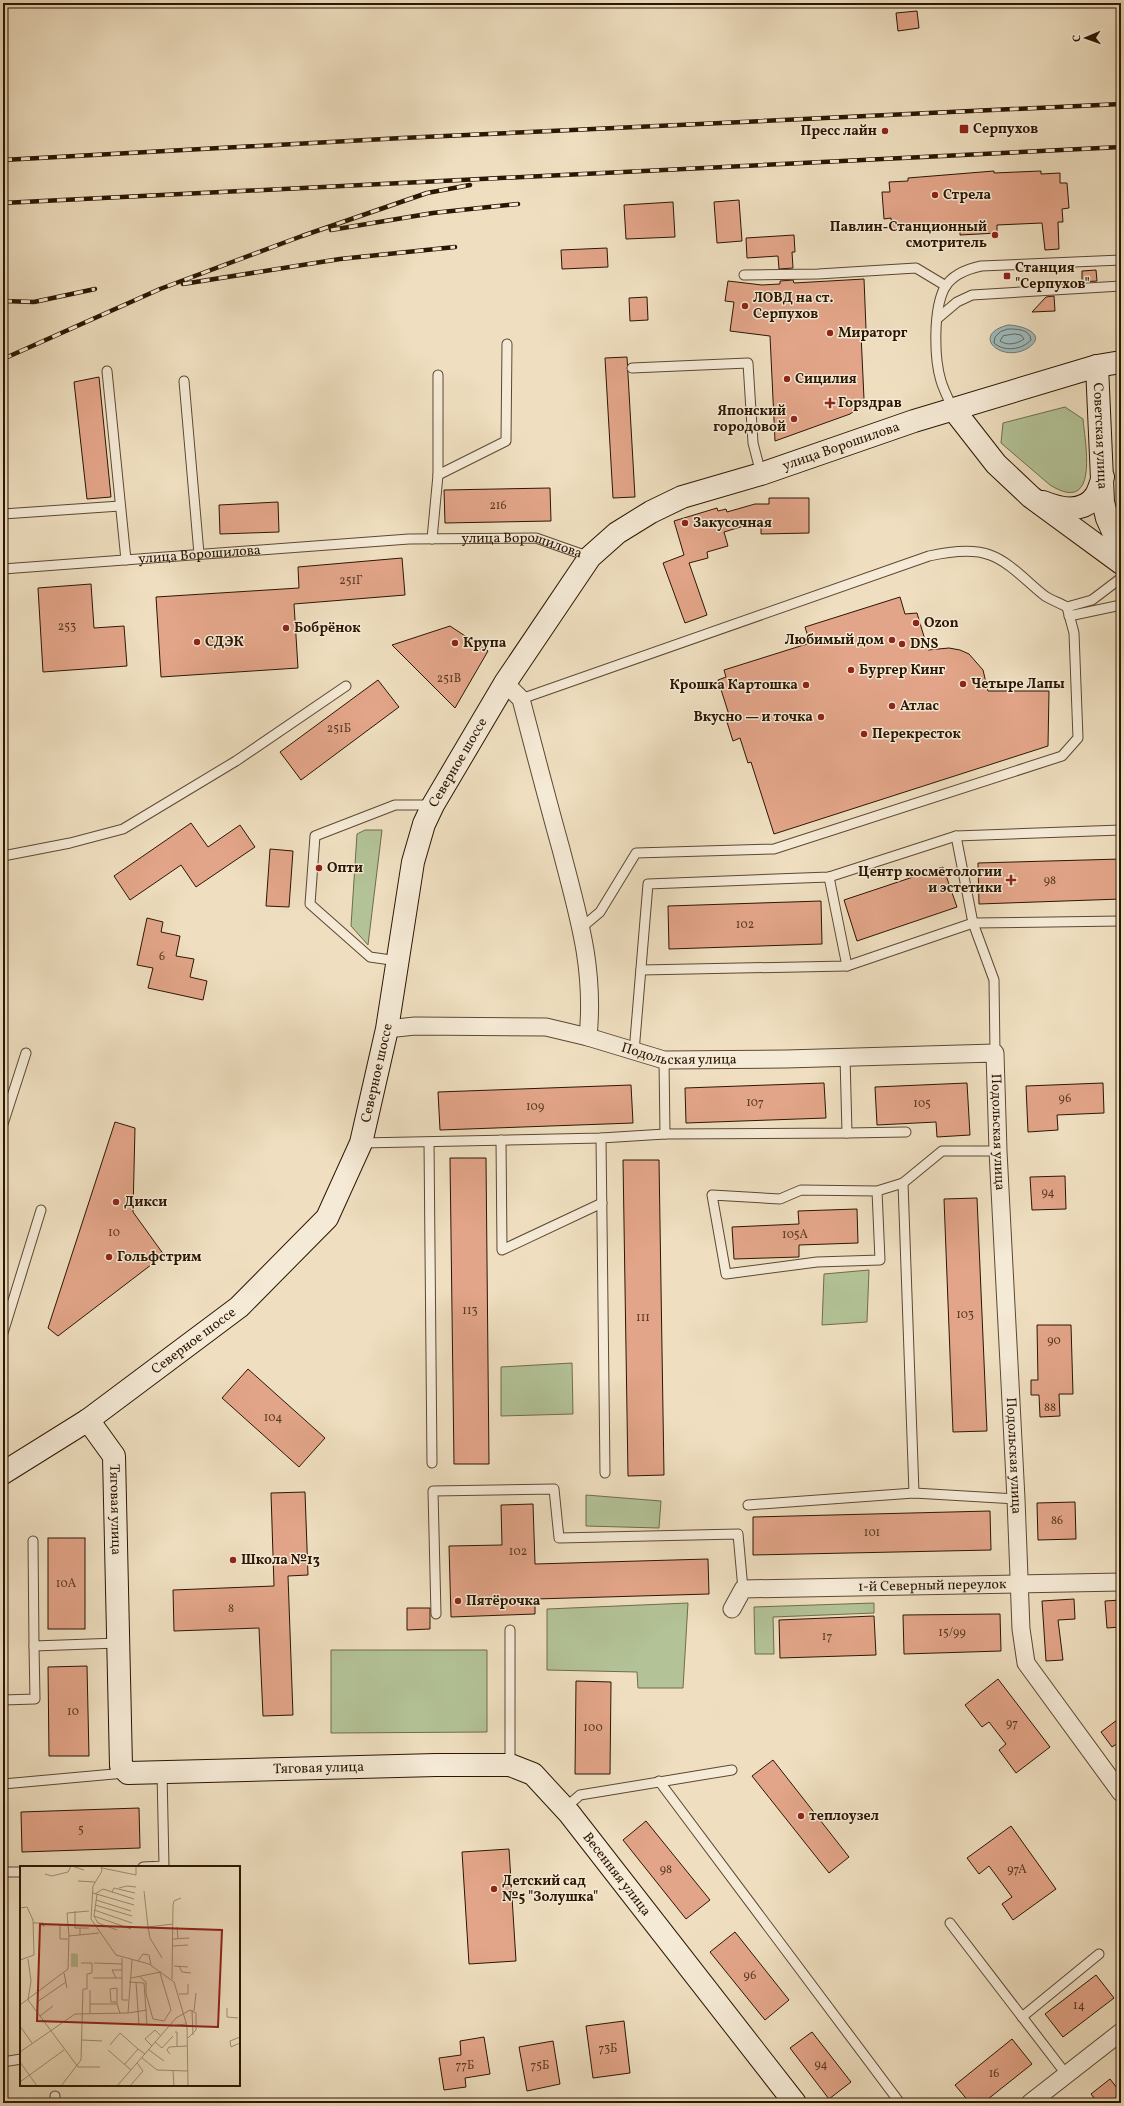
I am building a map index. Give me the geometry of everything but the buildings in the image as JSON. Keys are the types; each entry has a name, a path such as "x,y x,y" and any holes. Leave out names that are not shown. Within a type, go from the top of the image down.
{"main road":[{"name":"улица Ворошилова","path":"590,557 617,533 651,512 682,497 761,474 953,409 1097,366 1121,362"},
{"name":"Советская улица","path":"1097,366 1104,476 1103,502 1107,518 1121,550"},
{"path":"953,409 996,464 1031,497 1121,563"},
{"path":"1031,497 1056,507 1072,509 1085,504 1096,496 1104,476"},
{"name":"Северное шоссе","path":"3,1474 88,1420 239,1307 327,1218 362,1143 387,1029 413,862 424,824 433,805 505,683 590,557"},
{"name":"Тяговая улица","path":"88,1420 114,1456 120,1766 128,1773 436,1765 510,1765"},
{"name":"Весенняя улица","path":"510,1765 533,1774 565,1808 795,2103"}],"street":[{"path":"505,683 521,699 581,928 589,972 590,1012 588,1037"},
{"name":"Подольская улица","path":"387,1029 415,1026 546,1027 588,1037 664,1060 763,1060 995,1053 998,1151 1016,1499 1021,1629 1026,1663 1121,1793"},
{"name":"1-й Северный переулок","path":"743,1589 1121,1582"},
{"path":"732,1609 743,1589"},
{"path":"1030,2103 1121,2032"}],"lane":[{"path":"953,409 941,381 936,340 941,298 946,286 960,272 981,266 1121,260"},
{"path":"744,275 818,274 916,268 946,286"},
{"path":"938,318 957,302 972,295 1121,286"},
{"path":"438,476 506,441 506,344"},
{"path":"632,368 748,363 752,443 761,474"},
{"path":"107,371 126,560"},
{"path":"432,539 438,476 438,375"},
{"path":"184,380 199,554"},
{"path":"3,514 120,506"},
{"name":"улица Ворошилова","path":"3,569 199,554 432,539 536,538 590,557"},
{"path":"521,699 929,556 948,552 977,552 990,554 1068,611 1121,605"},
{"path":"1068,611 1092,600 1121,578"},
{"path":"581,928 600,912 636,853 774,849 1062,756 1078,738 1074,633 1068,611"},
{"path":"3,856 70,843 123,829 236,761 346,686"},
{"path":"398,961 370,957 310,904 315,836 395,805 433,805"},
{"path":"634,1052 648,884 829,877 956,836 1121,830"},
{"path":"956,836 973,923 994,980 995,1053"},
{"path":"829,877 847,966"},
{"path":"641,970 847,966 973,923 1121,922"},
{"path":"3,1124 26,1053"},
{"path":"845,1057 847,1133"},
{"path":"664,1060 665,1134"},
{"path":"362,1143 601,1138 665,1134 906,1132"},
{"path":"601,1138 605,1474"},
{"path":"501,1140 502,1250 602,1203"},
{"path":"429,1142 432,1463"},
{"path":"877,1191 880,1260 817,1262 726,1274 712,1195 780,1198 801,1190 877,1191 903,1183 942,1150 998,1151"},
{"path":"903,1183 914,1493"},
{"path":"3,1333 42,1210"},
{"path":"436,1614 433,1491 554,1489 559,1538 738,1534 743,1589"},
{"path":"748,1505 914,1493 1016,1499"},
{"path":"3,1700 35,1699 33,1541"},
{"path":"510,1630 510,1765"},
{"path":"34,1646 118,1643"},
{"path":"565,1808 580,1795 732,1770"},
{"path":"162,1772 164,1866"},
{"name":"Тяговая улица","path":"3,1784 128,1773"},
{"path":"659,1781 900,2103"},
{"path":"3,1872 20,1872"},
{"path":"950,1923 1066,2074"},
{"path":"1022,2017 1099,1954"},
{"path":"3,2062 20,2059"}],"green space":[{"path":"1065,407 1083,419 1087,459 1086,473 1083,484 1077,491 1066,492 1050,485 1001,443 1003,423"},
{"path":"365,830 382,830 368,945 351,926 357,834"},
{"path":"869,1270 867,1322 822,1325 824,1274"},
{"path":"572,1363 573,1414 501,1416 501,1367"},
{"path":"586,1495 661,1501 659,1528 586,1526"},
{"path":"688,1603 683,1688 638,1688 637,1672 547,1670 547,1609"},
{"path":"874,1603 874,1613 773,1617 774,1654 755,1654 754,1607"},
{"path":"331,1650 487,1650 487,1732 331,1733"}],"water":[{"path":"1008,325 1013,325 1031,331 1036,338 1034,343 1028,348 1018,352 1008,353 994,346 990,341 991,335 997,330"}],"railway":[{"path":"3,160 402,138 1121,104"},
{"path":"3,203 1121,147"},
{"path":"3,359 160,289 302,236 427,193 470,185"},
{"path":"331,230 433,213 518,204"},
{"path":"183,284 340,259 455,247"},
{"path":"3,301 34,302 95,289"}],"place":[{"name":"Серпухов","path":"964,129"},
{"name":"Пресс лайн","path":"885,131"},
{"name":"Стрела","path":"935,195"},
{"name":"Павлин-Станционный смотритель","path":"995,235"},
{"name":"Станция \"Серпухов\"","path":"1007,276"},
{"name":"ЛОВД на ст. Серпухов","path":"745,306"},
{"name":"Мираторг","path":"830,333"},
{"name":"Сицилия","path":"787,379"},
{"name":"Горздрав","path":"830,403"},
{"name":"Японский городовой","path":"794,419"},
{"name":"Закусочная","path":"685,523"},
{"name":"Ozon","path":"916,623"},
{"name":"Бобрёнок","path":"286,628"},
{"name":"Любимый дом","path":"892,640"},
{"name":"СДЭК","path":"197,642"},
{"name":"Крупа","path":"455,643"},
{"name":"DNS","path":"902,644"},
{"name":"Бургер Кинг","path":"851,670"},
{"name":"Четыре Лапы","path":"963,684"},
{"name":"Крошка Картошка","path":"806,685"},
{"name":"Атлас","path":"892,706"},
{"name":"Вкусно — и точка","path":"821,717"},
{"name":"Перекресток","path":"864,734"},
{"name":"Опти","path":"319,868"},
{"name":"Центр косметологии и эстетики","path":"1011,880"},
{"name":"Дикси","path":"116,1202"},
{"name":"Гольфстрим","path":"109,1257"},
{"name":"Школа №13","path":"233,1560"},
{"name":"Пятёрочка","path":"458,1601"},
{"name":"теплоузел","path":"801,1816"},
{"name":"Детский сад №5 \"Золушка\"","path":"494,1889"}]}
